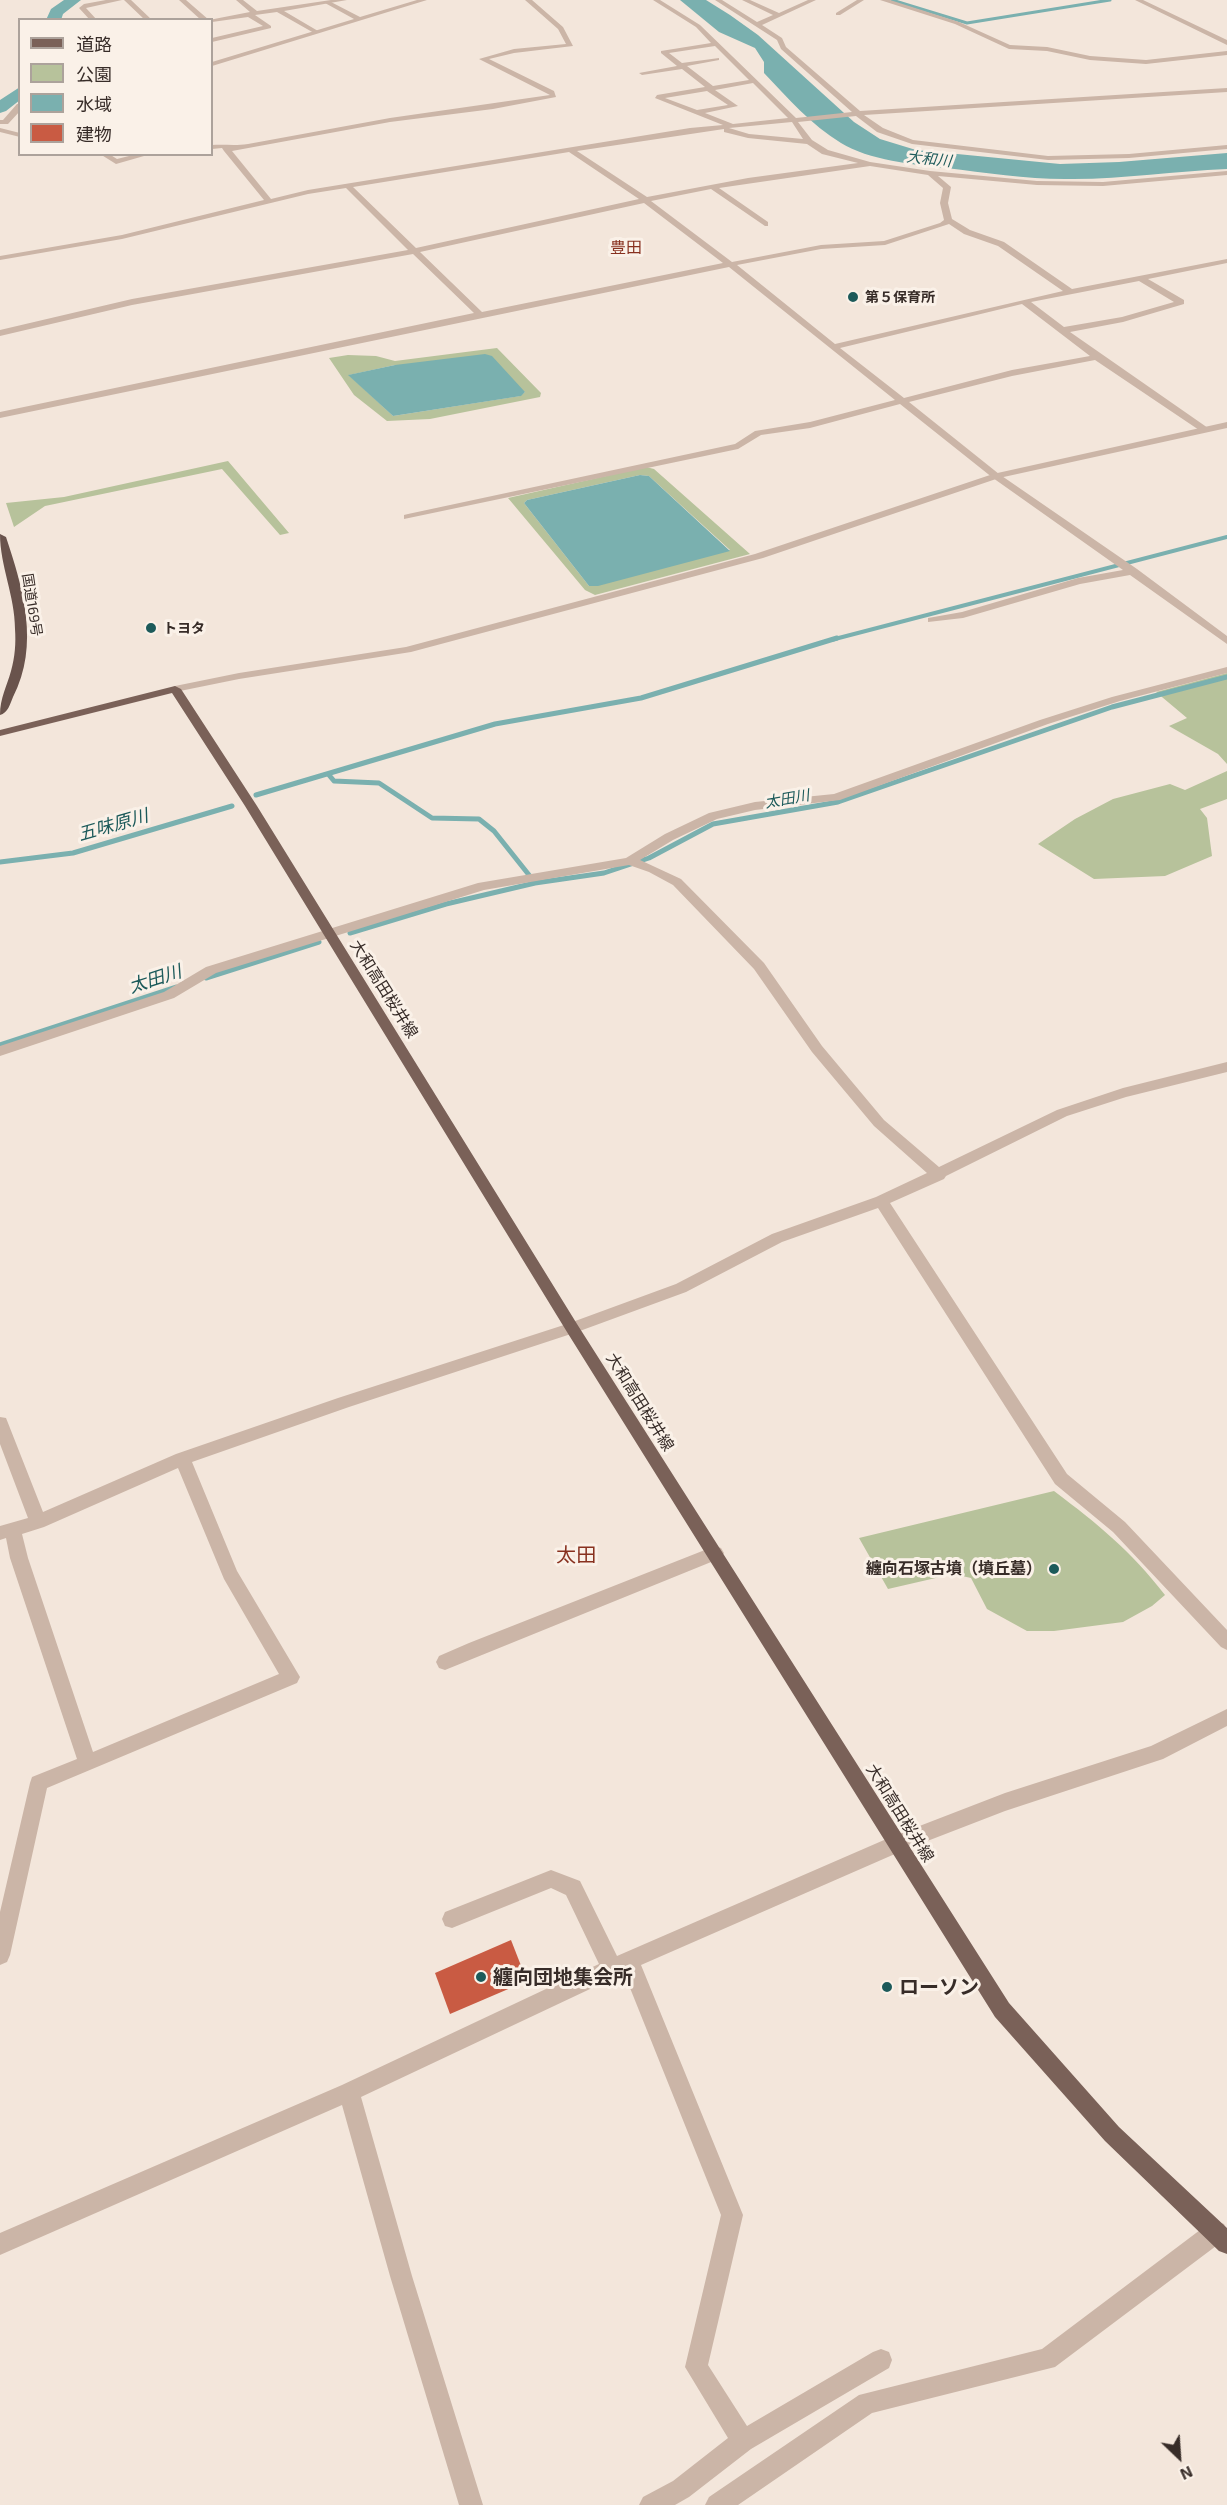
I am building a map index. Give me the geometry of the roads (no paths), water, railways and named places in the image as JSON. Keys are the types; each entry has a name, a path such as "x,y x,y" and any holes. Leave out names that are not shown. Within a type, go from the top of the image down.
{"highway":[{"name":"国道169号","path":"0,537 12,572 23,627 23,647 17,676 0,711"}],"main road":[{"path":"0,733 175,689"},
{"name":"大和高田桜井線","path":"175,689 251,806 572,1328 1002,2010 1112,2134 1221,2237"}],"street":[{"path":"92,18 82,8 86,4 119,0"},
{"path":"127,0 147,18"},
{"path":"183,0 204,18"},
{"path":"213,40 269,27 239,0"},
{"path":"292,0 301,6"},
{"path":"213,20 344,0"},
{"path":"213,64 424,0"},
{"path":"227,149 273,144 383,122 522,103 554,96 552,92 521,80 514,73 482,60 514,51 570,46 561,28 528,0"},
{"path":"656,0 698,26 796,119 809,142"},
{"path":"718,0 780,39 783,48 856,114 880,130 912,142 1048,158 1129,156 1227,147"},
{"path":"745,0 779,15"},
{"path":"758,24 813,0"},
{"path":"838,14 861,0"},
{"path":"883,0 957,23 1009,46 1090,58 1146,62 1227,53"},
{"path":"1138,0 1227,43"},
{"path":"327,2 358,20"},
{"path":"278,10 316,32"},
{"path":"697,112 734,106 663,52 716,44"},
{"path":"642,73 717,59"},
{"path":"731,126 657,97 754,81"},
{"path":"0,258 122,237 268,200 718,127 856,114 1227,90"},
{"path":"18,108 1,125 18,134"},
{"path":"718,127 748,135 809,142 825,152 870,164 930,173 1066,185 1227,173"},
{"path":"213,147 224,146 268,200"},
{"path":"571,150 644,199 731,265 836,346 996,476 1133,571 1227,641"},
{"path":"106,156 116,162 140,156"},
{"path":"0,333 132,302 436,247 461,238 537,224 644,199 791,173 870,164"},
{"path":"930,173 947,187 944,203 948,220 967,232 1001,244 1069,291"},
{"path":"348,186 480,315"},
{"path":"713,187 765,224"},
{"path":"0,415 821,247 885,243 942,225 948,220"},
{"path":"836,346 1069,291 1227,261"},
{"path":"1063,330 1094,327 1150,314 1181,302 1138,277"},
{"path":"1024,301 1097,357 1206,430"},
{"path":"408,516 738,446 758,433 810,425 1012,373 1097,357"},
{"path":"175,689 239,676 407,651 759,556 996,476 1227,425"},
{"path":"932,620 963,615 1078,581 1133,571"},
{"path":"0,1051 169,995 211,970 482,886 630,861 669,837 713,816 755,806 836,797 1044,722 1116,699 1227,670"},
{"path":"630,861 653,869 677,882 759,966 817,1049 879,1123 939,1174"},
{"path":"88,1763 20,1558 6,1531 38,1522 182,1459 344,1402 572,1328 692,1284 777,1238 881,1201 1062,1113 1123,1093 1227,1067"},
{"path":"881,1201 1061,1479 1119,1527 1227,1642"},
{"path":"0,1423 38,1522"},
{"path":"0,1955 39,1783 291,1677 230,1575 182,1459"},
{"path":"445,1662 715,1553"},
{"path":"0,2244 349,2092 620,1964 898,1842 1005,1802 1156,1753 1227,1717"},
{"path":"452,1919 551,1879 573,1888 620,1964 732,2215 696,2367 743,2441"},
{"path":"349,2092 401,2276 471,2505"},
{"path":"717,2505 867,2403 1047,2359 1221,2237"},
{"path":"651,2505 681,2489 743,2441 881,2360"}],"water":[{"name":"大和川","path":"680,0 706,0 730,15 758,35 854,122 880,139 916,150 1060,164 1119,162 1227,153 1227,169 1112,178 1041,178 920,165 864,154 830,136 800,111 764,73 764,62 755,48 719,32"},
{"path":"485,354 492,356 525,392 521,396 393,416 348,375 395,365"},
{"path":"640,475 649,476 730,551 598,586 589,586 524,503 527,500"}],"waterway":[{"path":"54,18 56,12 74,0"},
{"path":"892,0 967,23 1110,0"},
{"path":"0,108 18,94"},
{"path":"831,640 1227,537"},
{"path":"256,795 495,724 641,698 837,638"},
{"name":"太田川","path":"350,933 446,904 535,883 604,873 649,858 713,824 838,802 1112,707 1227,677"},
{"name":"五味原川","path":"329,775 334,781 379,783 432,818 479,819 494,831 533,880"},
{"name":"五味原川","path":"0,862 73,853 232,806"},
{"name":"太田川","path":"206,978 319,942"},
{"name":"太田川","path":"0,1045 176,987"}],"place":[{"name":"第５保育所","path":"853,297"},
{"name":"トヨタ","path":"151,628"},
{"name":"纏向石塚古墳（墳丘墓）","path":"1054,1569"},
{"name":"纏向団地集会所","path":"481,1977"},
{"name":"ローソン","path":"887,1987"}],"district":[{"name":"豊田","path":"626,248"},
{"name":"太田","path":"576,1555"}]}
